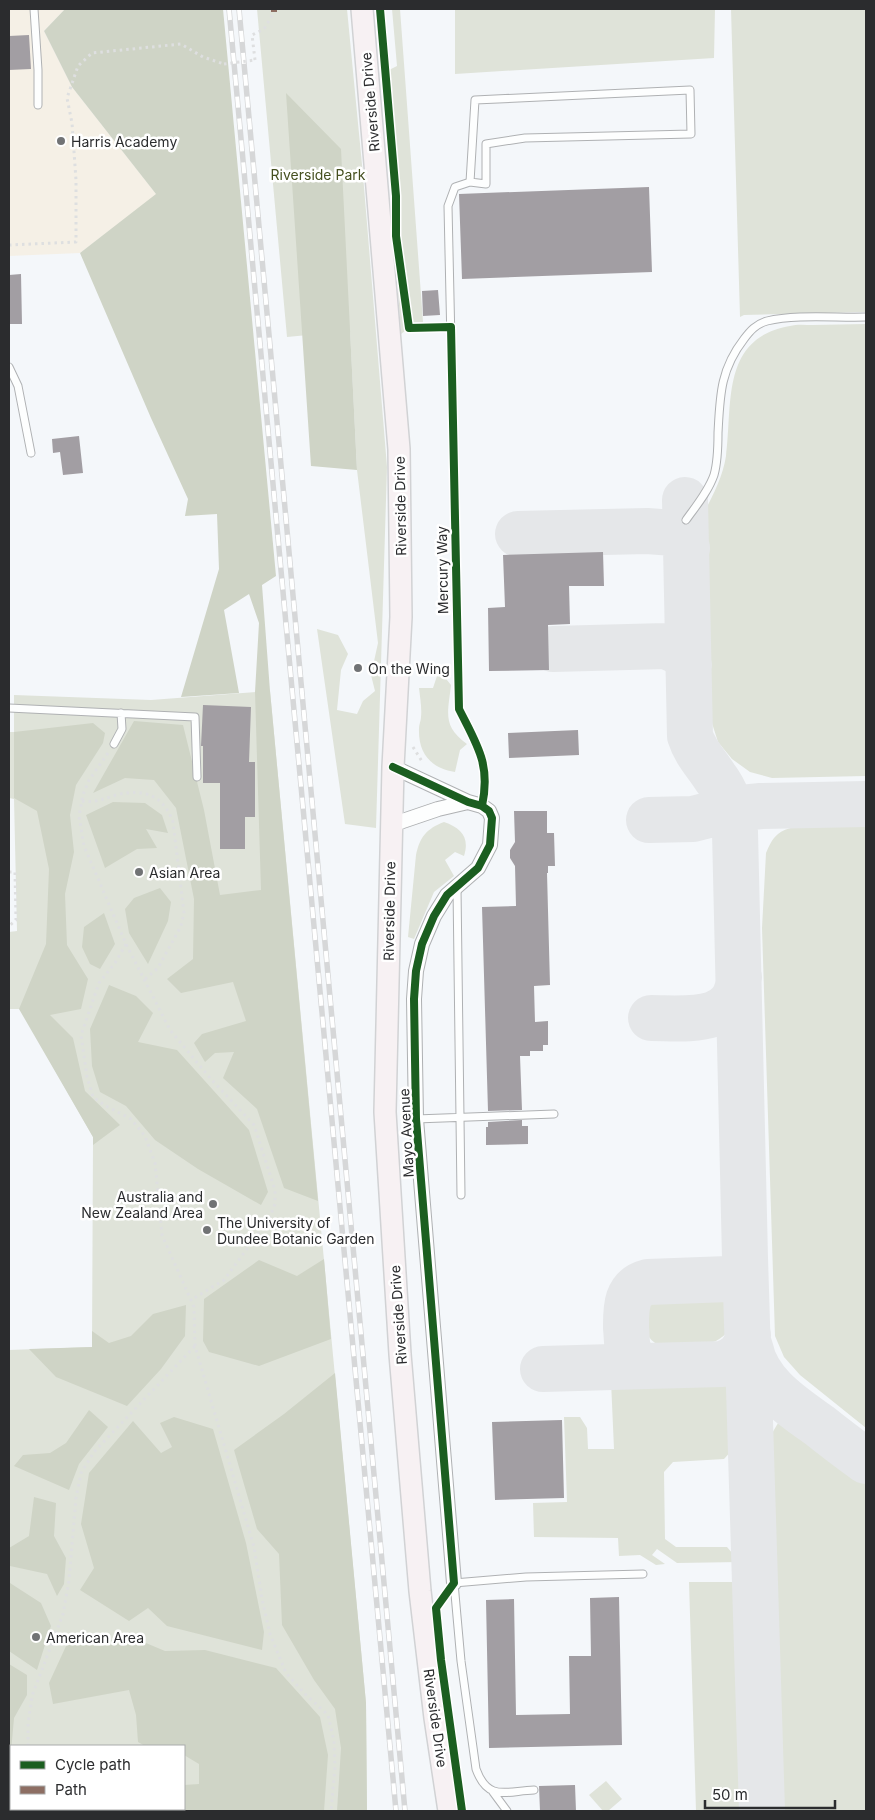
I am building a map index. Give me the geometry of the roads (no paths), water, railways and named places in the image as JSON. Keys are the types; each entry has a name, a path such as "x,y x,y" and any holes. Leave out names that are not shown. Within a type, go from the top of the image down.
{"main road":[{"name":"Riverside Drive","path":"362,9 399,449 402,618 391,825 385,1112 400,1354 420,1591 435,1718 449,1811"}],"street":[{"path":"393,767 468,802 482,806"},
{"path":"391,825 438,809 468,802"},
{"name":"Mayo Avenue","path":"454,1583 416,1118 414,1000 416,971 422,944 434,916 447,895 478,868 490,844 492,818 489,811 482,806"}],"lane":[{"path":"34,9 38,105"},
{"path":"690,90 691,134 525,138 486,144 486,184 470,182 476,100 690,90"},
{"name":"Mercury Way","path":"470,182 455,187 448,206 458,709 483,757 485,789 482,806"},
{"path":"686,520 704,495 714,476 718,457 721,397 726,366 752,328 766,321 787,318 866,318"},
{"path":"9,367 18,386 31,453"},
{"path":"9,708 195,717 197,777"},
{"path":"114,744 122,728 121,713"},
{"path":"457,886 461,1195"},
{"path":"416,1118 554,1114"},
{"path":"507,1811 494,1792 486,1788 481,1782 476,1769 460,1661 454,1583 526,1577 643,1574"},
{"path":"494,1792 534,1790"}],"railway":[{"path":"229,9 396,1811"},
{"path":"239,9 405,1811"}],"place":[{"name":"Harris Academy","path":"61,141"},
{"name":"On the Wing","path":"358,668"},
{"name":"Asian Area","path":"139,872"},
{"name":"Australia and New Zealand Area","path":"213,1204"},
{"name":"The University of Dundee Botanic Garden","path":"207,1230"},
{"name":"American Area","path":"36,1637"}],"park label":[{"name":"Riverside Park","path":"318,174"}]}
